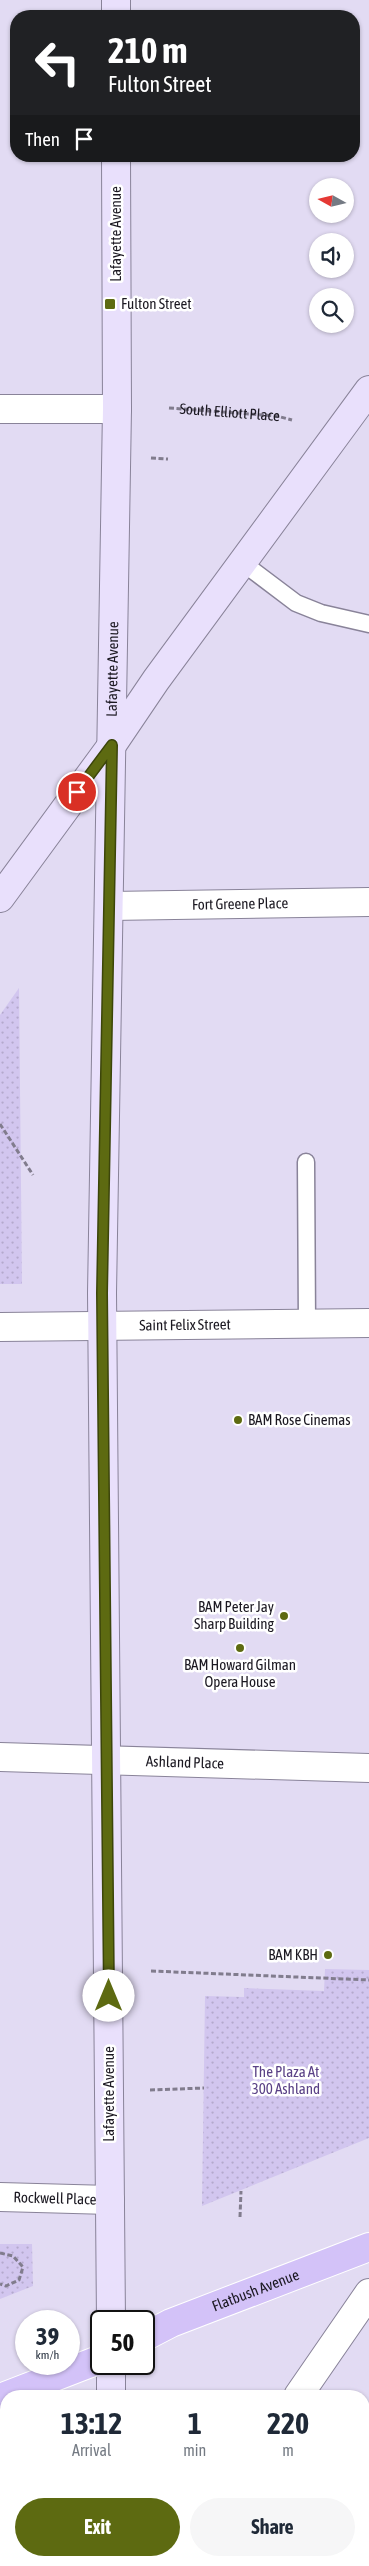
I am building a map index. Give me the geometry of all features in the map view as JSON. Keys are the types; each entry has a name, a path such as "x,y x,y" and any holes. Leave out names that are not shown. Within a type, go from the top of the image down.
{"main road":[{"name":"Lafayette Avenue","path":"111,2310 102,1325 117,409 116,162"},
{"path":"0,898 112,745 156,680 366,399"},
{"name":"Flatbush Avenue","path":"155,2331 171,2323 369,2247"},
{"path":"20,2390 90,2362"},
{"path":"111,2375 111,2390"}],"street":[{"path":"0,409 117,409"},
{"name":"Fort Greene Place","path":"110,906 369,902"},
{"name":"Saint Felix Street","path":"0,1327 369,1323"},
{"name":"Ashland Place","path":"0,1757 369,1768"},
{"name":"Rockwell Place","path":"0,2197 110,2200"},
{"path":"302,2390 369,2293"}],"lane":[{"path":"243,563 296,603 321,613 369,624"},
{"path":"306,1162 307,1324"}],"path":[{"name":"South Elliott Place","path":"169,408 277,416 292,420"},
{"path":"0,1124 2,1130 33,1175"},
{"path":"151,1971 369,1980"},
{"path":"150,2090 204,2088"},
{"path":"240,2218 241,2191"},
{"path":"0,2253 13,2256 23,2267 19,2280 6,2286 0,2284"}],"green space":[{"path":"19,988 22,1284 0,1284 0,1015"},
{"name":"The Plaza At 300 Ashland","path":"325,1969 369,1970 369,2138 202,2206 205,1996 244,1997 244,1988 324,1991"},
{"path":"0,2244 32,2244 33,2286 0,2299"}],"place":[{"name":"Fulton Street","path":"110,304"},
{"name":"BAM Rose Cinemas","path":"238,1420"},
{"name":"BAM Peter Jay Sharp Building","path":"284,1616"},
{"name":"BAM Howard Gilman Opera House","path":"240,1648"},
{"name":"BAM KBH","path":"328,1955"}],"route":[{"path":"77,792 112,745 102,1293 109,1996"}]}
